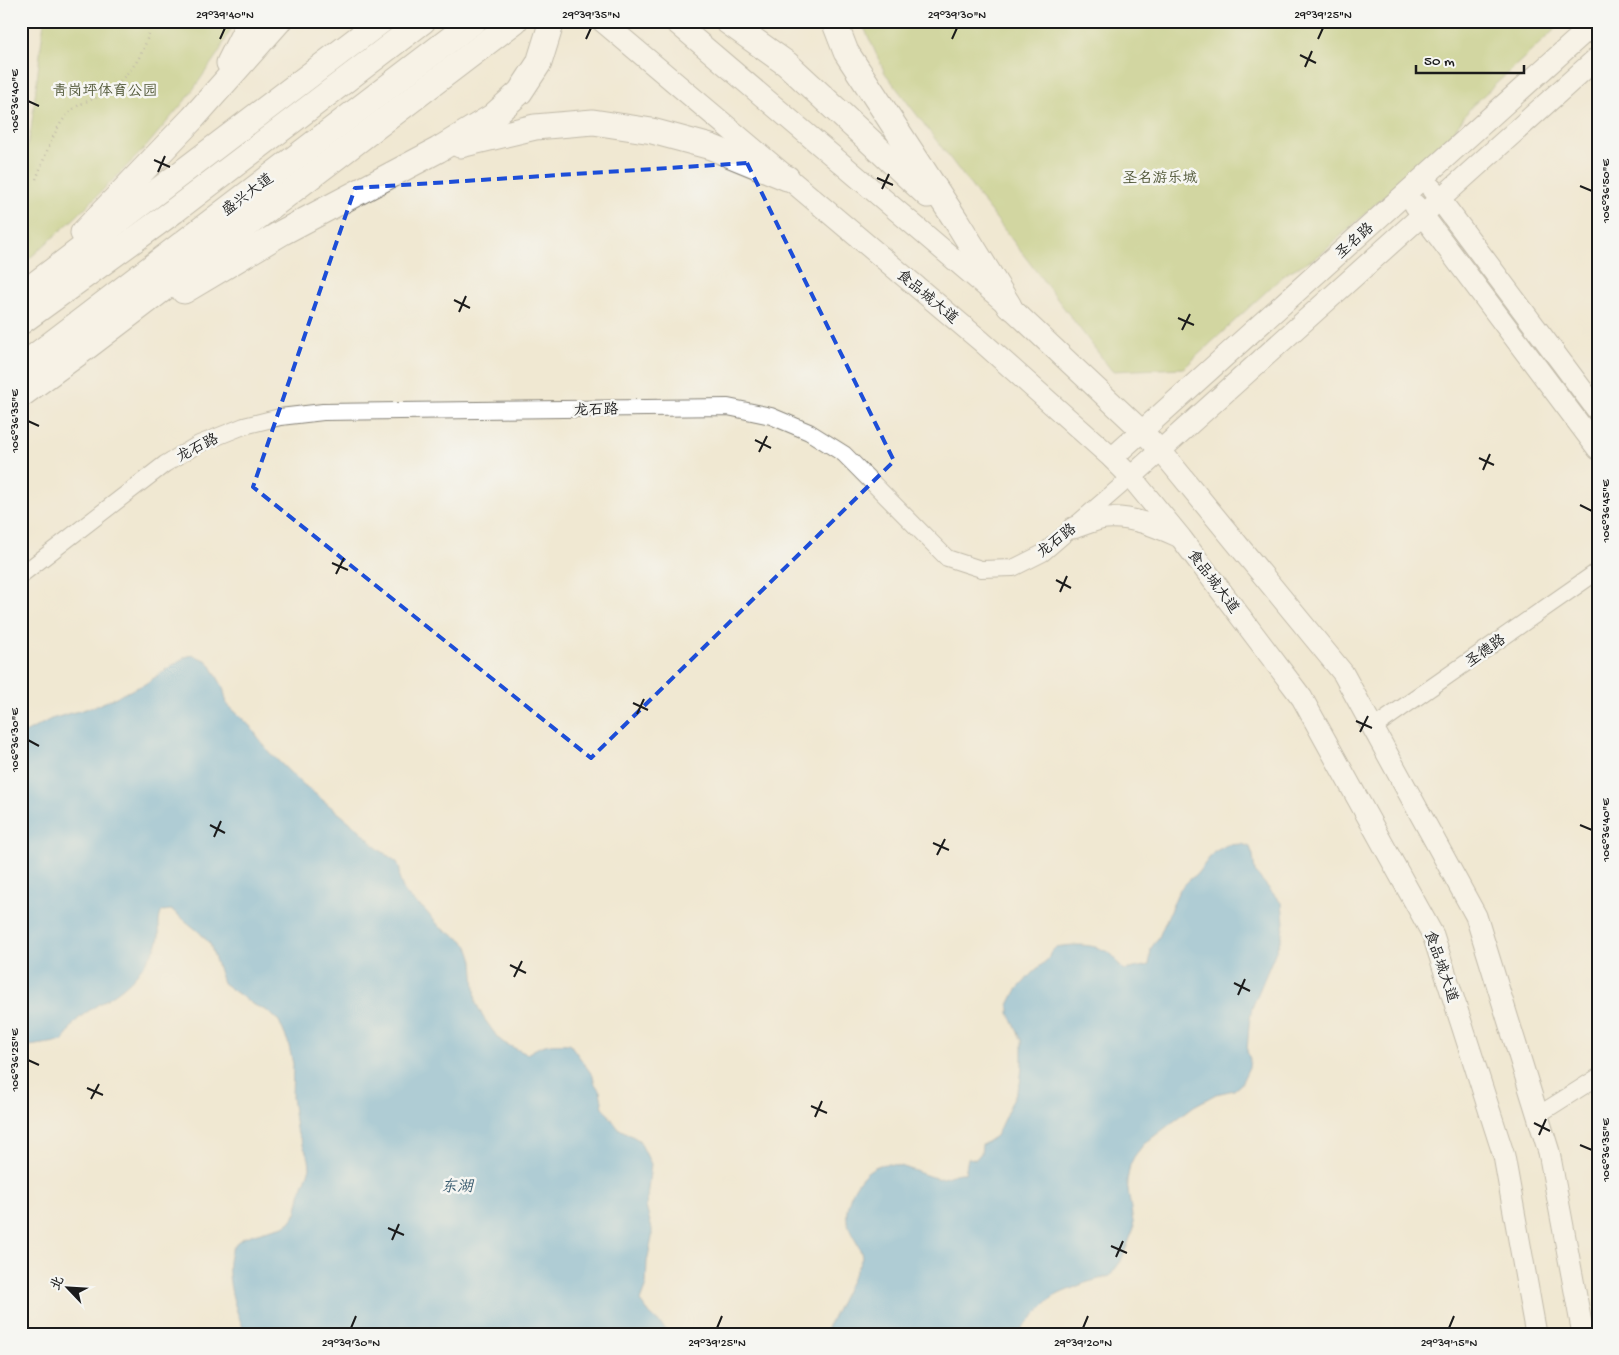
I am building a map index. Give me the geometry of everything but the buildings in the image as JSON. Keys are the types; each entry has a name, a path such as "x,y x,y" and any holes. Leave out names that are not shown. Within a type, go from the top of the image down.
{"highway":[{"path":"193,118 230,60 250,21"},
{"path":"26,292 193,118 279,21"},
{"path":"26,292 380,21"},
{"name":"盛兴大道","path":"21,322 174,211 424,21"},
{"path":"21,395 515,21"},
{"path":"84,349 283,232 438,150 492,117 520,92 539,63 552,21"},
{"path":"727,21 787,64 957,222"},
{"path":"834,21 846,52 957,222 1009,306"},
{"name":"盛兴大道","path":"21,367 469,25"},
{"path":"438,150 536,127 593,122 652,130 711,147 787,178"}],"main road":[{"name":"食品城大道","path":"602,21 981,341 1112,458 1131,477 1181,538 1302,698 1433,935 1504,1156 1536,1334"},
{"path":"674,21 1009,306 1142,432 1161,451 1343,673 1476,916 1549,1152 1583,1334"},
{"name":"圣名路","path":"1112,458 1597,21"},
{"name":"圣名路","path":"1131,477 1598,57"},
{"path":"1423,178 1598,411"},
{"path":"1406,193 1598,449"},
{"path":"1072,528 1105,518 1130,519 1151,525 1181,538"}],"street":[{"name":"龙石路","path":"21,575 165,464 199,444 244,426 280,417 323,412 728,407 778,419 809,432 844,454 947,558 981,569 1013,568 1043,553 1131,477"},
{"name":"圣德路","path":"1373,728 1598,571"},
{"path":"1538,1115 1598,1077"}],"path":[{"path":"36,179 57,129 64,118 77,106 106,93 136,65 145,48 152,21"}],"highlighted area":[{"path":"747,163 894,461 591,758 253,487 355,188"}],"green space":[{"name":"青岗坪体育公园","path":"44,21 235,21 219,52 188,97 145,148 77,216 21,266 21,170 31,130"},
{"name":"圣名游乐城","path":"861,21 1564,21 1471,107 1451,135 1320,255 1285,274 1184,368 1112,371 885,73"}],"water":[{"name":"东湖","path":"192,655 206,660 211,666 223,687 227,704 250,726 269,752 298,780 361,831 377,848 397,862 400,869 399,878 405,893 423,908 441,928 462,940 468,946 473,961 476,1003 483,1017 498,1038 527,1054 547,1044 570,1044 593,1076 595,1084 600,1091 603,1107 618,1128 639,1140 651,1164 646,1207 652,1229 646,1285 640,1301 650,1314 671,1334 246,1334 233,1299 230,1285 229,1258 233,1248 240,1240 284,1226 290,1222 296,1214 301,1191 310,1168 309,1159 296,1129 292,1097 293,1064 288,1042 279,1021 267,1011 252,1004 223,983 210,944 199,932 172,910 162,911 156,947 137,974 123,988 78,1019 63,1041 29,1046 21,1050 21,735 51,719 96,706 145,684 185,657"},
{"path":"1242,844 1250,847 1255,872 1282,904 1284,922 1281,939 1252,1008 1247,1051 1250,1059 1249,1067 1241,1084 1234,1090 1216,1094 1194,1106 1144,1144 1134,1157 1130,1165 1127,1181 1134,1228 1121,1261 1110,1276 1085,1283 1053,1297 1023,1327 1019,1334 823,1334 862,1258 860,1248 847,1220 849,1202 857,1183 871,1169 879,1165 888,1164 936,1178 965,1173 968,1158 976,1159 981,1153 982,1145 996,1136 1020,1084 1022,1041 1009,1013 1009,1005 1016,991 1048,959 1056,947 1078,945 1099,948 1112,955 1124,970 1149,965 1151,948 1159,937 1179,890 1196,875 1214,852 1227,845"}]}
